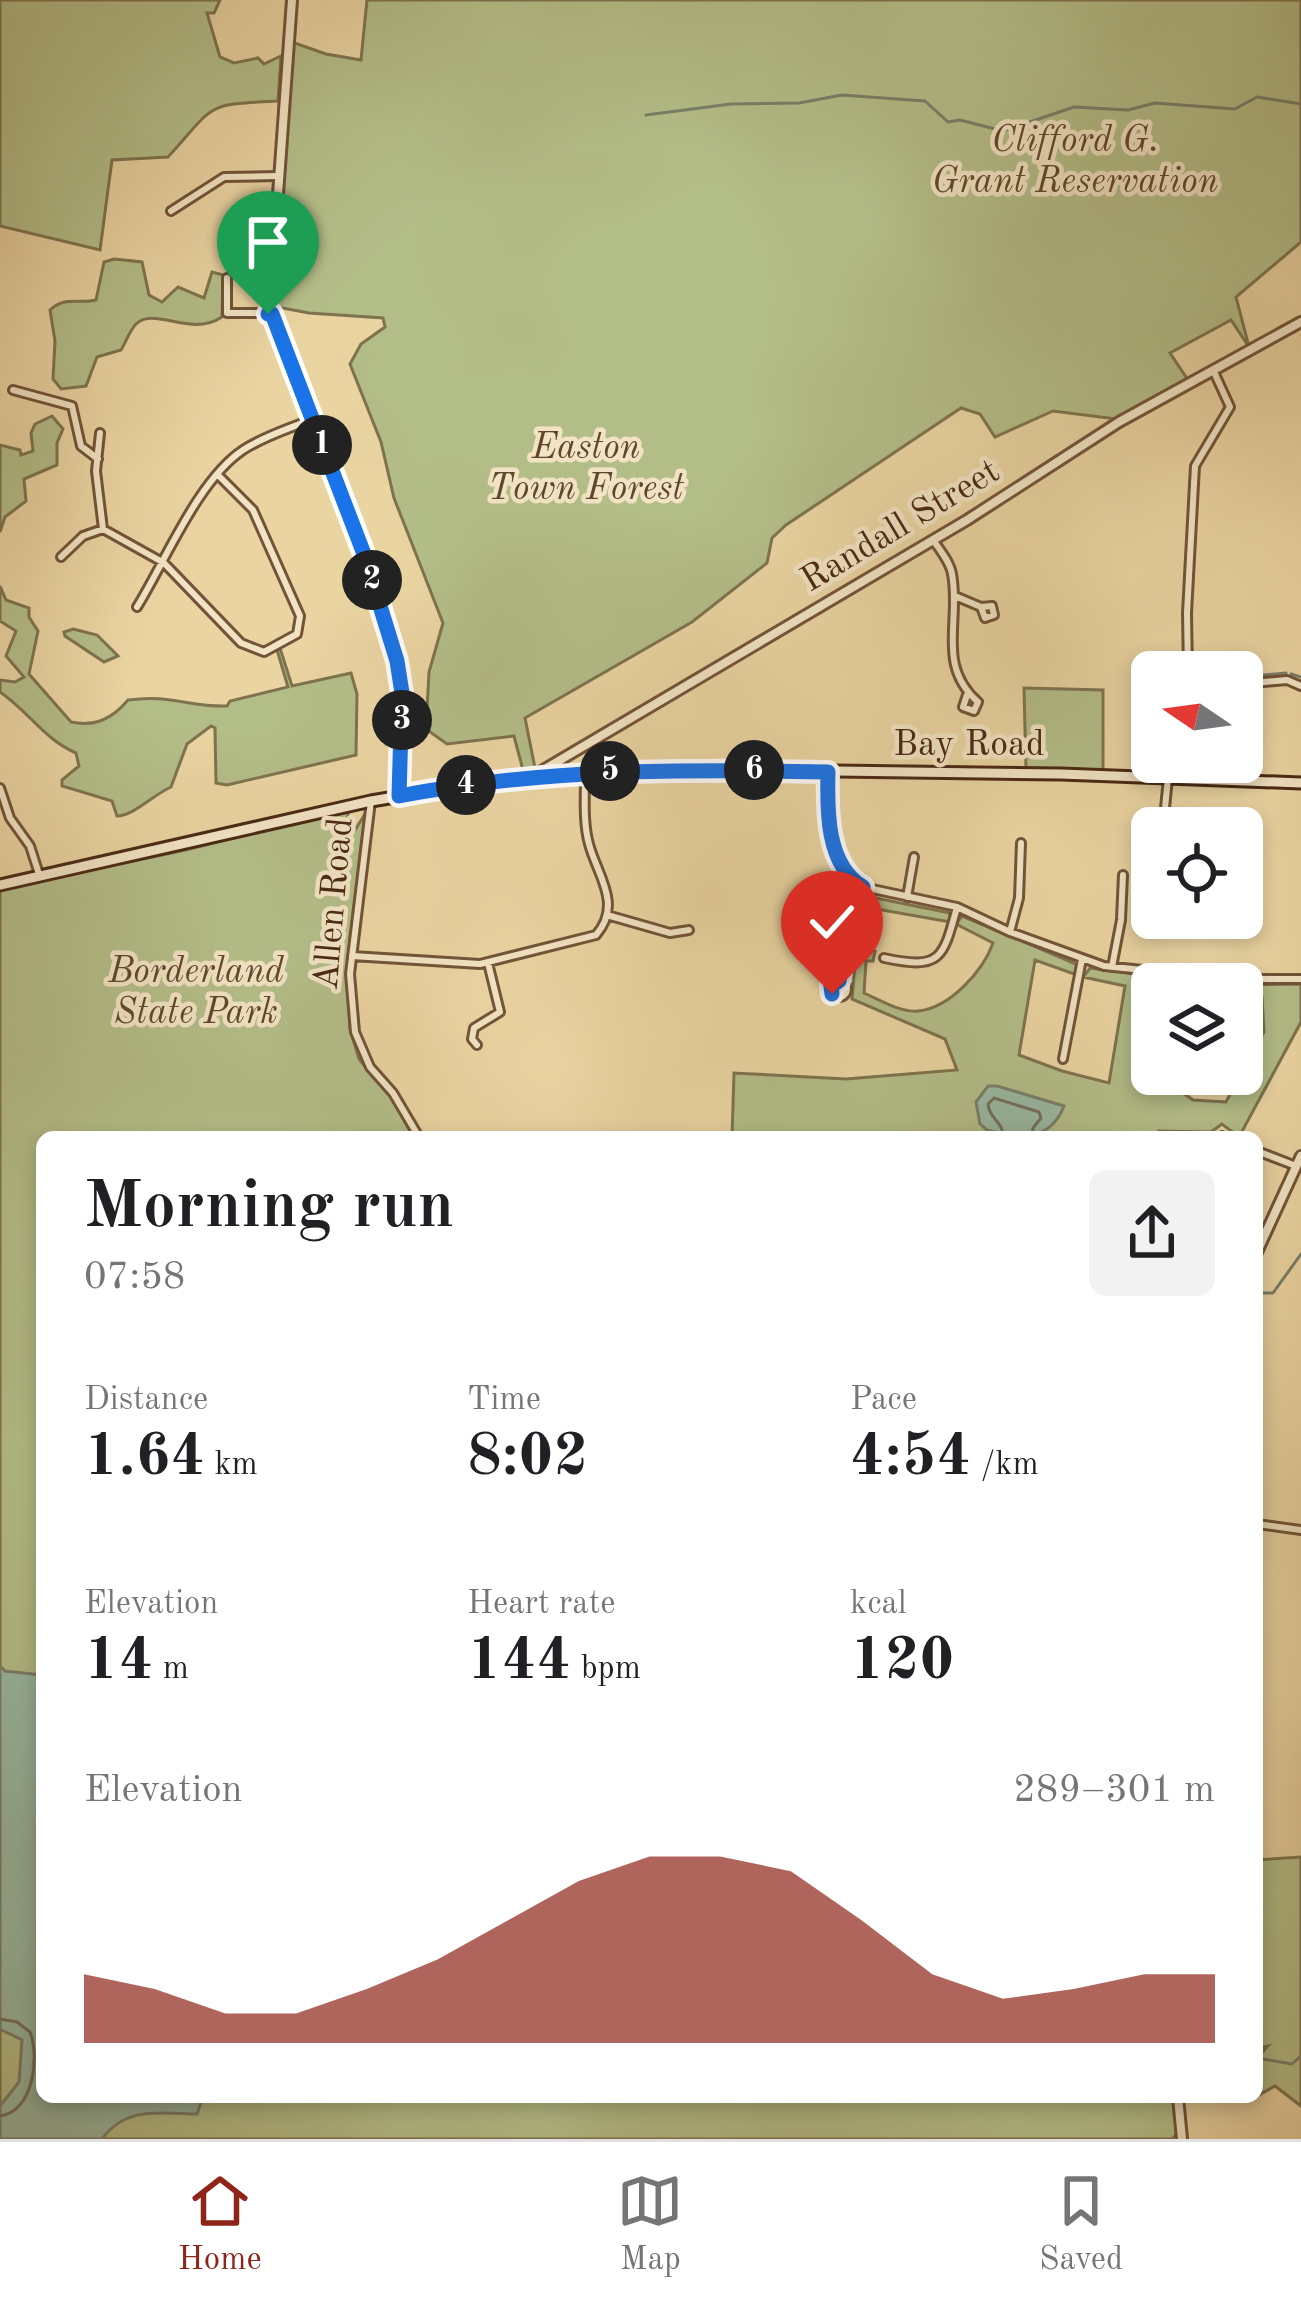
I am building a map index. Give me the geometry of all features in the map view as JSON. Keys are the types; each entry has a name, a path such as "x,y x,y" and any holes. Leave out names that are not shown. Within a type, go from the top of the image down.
{"main road":[{"name":"Bay Road","path":"0,885 371,801 585,773 1131,777"},
{"name":"Bay Road","path":"1263,782 1301,784"}],"street":[{"path":"292,0 277,176 272,314 364,554 397,661 402,693 399,796"},
{"path":"171,211 228,176 277,176"},
{"path":"227,278 227,314 272,314"},
{"name":"Randall Street","path":"529,779 933,540 1119,422 1301,322"},
{"path":"1188,651 1195,466 1204,444 1229,412 1228,398 1214,372"},
{"path":"13,390 72,406 81,446 98,459"},
{"path":"136,607 218,475 240,452 312,419"},
{"path":"100,433 103,529"},
{"path":"61,557 83,536 103,529 164,563 241,644 253,650 276,648 297,634 300,616 253,510 218,475"},
{"path":"933,540 952,570 952,657 967,694"},
{"path":"953,595 980,607"},
{"path":"1263,682 1287,680 1301,686"},
{"path":"828,772 830,829 845,869 863,887 957,907 1082,959 1131,969"},
{"path":"352,956 415,963 488,963 589,939 600,931 607,915 605,881 588,843 585,773"},
{"path":"0,788 39,874"},
{"name":"Allen Road","path":"371,801 349,984 360,1050 415,1131"},
{"path":"1010,932 1018,898 1021,843"},
{"path":"908,897 914,857"},
{"path":"1112,967 1124,875"},
{"path":"839,981 854,902 863,887"},
{"path":"884,958 921,964 938,958 947,945 957,907"},
{"path":"607,915 670,932 689,931"},
{"path":"1063,1059 1082,959"},
{"path":"477,1045 472,1039 474,1028 500,1012 488,963"},
{"path":"1263,980 1301,979"},
{"path":"1263,1152 1299,1161 1263,1239"},
{"path":"1263,1525 1301,1530"},
{"path":"1179,2103 1182,2139"}],"green space":[{"path":"0,0 220,0 214,13 207,13 220,57 234,63 258,58 264,64 281,56 278,101 213,110 168,157 112,160 100,250 0,226"},
{"path":"367,0 1301,0 1301,242 1236,297 1249,347 1231,320 1170,353 1188,380 1116,419 1053,411 995,437 980,414 961,408 786,525 772,538 767,563 692,622 525,718 535,768 524,774 514,736 447,744 426,729 429,672 443,623 394,498 381,442 350,364 361,344 385,327 383,318 272,306 292,42 361,60"},
{"path":"104,262 142,262 149,295 162,302 178,287 204,298 212,272 223,275 222,317 198,324 144,319 121,350 97,357 86,386 61,389 53,379 55,341 50,310 66,302 96,300"},
{"path":"52,416 63,429 57,443 57,465 24,479 26,501 5,517 0,532 0,445 20,450 21,455 33,451 35,424"},
{"path":"0,586 6,600 29,608 38,631 29,674 71,722 103,720 128,700 227,706 230,701 288,687 280,648 292,686 351,673 357,694 356,755 227,785 216,783 215,728 211,726 187,744 171,787 117,816 112,801 62,786 62,780 79,766 76,753 55,741 0,692 0,680 15,682 24,677 6,656 16,631 0,621"},
{"path":"73,629 97,635 118,656 104,662 65,636 64,632"},
{"path":"1024,688 1103,690 1103,770 1026,771"},
{"name":"Borderland State Park","path":"348,810 348,830 355,830 365,814 347,966 350,1029 359,1059 395,1102 410,1131 36,1131 36,2103 1174,2103 1177,2134 1172,2139 0,2139 0,889"},
{"path":"866,896 950,913 950,922 871,908 867,949 875,951 873,961 866,961 864,993 918,1011 942,1003 964,986 993,943 956,924 962,916 1076,964 1077,975 1035,960 1019,1055 1109,1083 1125,986 1083,977 1090,968 1131,973 1131,1095 1186,1095 1193,1100 1226,1102 1230,1095 1262,1095 1242,1131 1231,1131 1222,1124 1212,1131 732,1131 734,1073 846,1079 957,1070 945,1039 852,999 860,907"},
{"path":"1301,984 1301,1022 1263,1092 1263,985"},
{"path":"1301,1857 1301,2106 1275,2086 1263,2093 1263,2051 1268,2046 1263,2047 1263,1860"}],"water":[{"path":"988,1086 997,1086 1064,1106 1044,1131 992,1131 980,1124 976,1102"},
{"path":"0,1666 5,1671 36,1674 36,2103 201,2103 197,2114 133,2116 102,2139 0,2139 0,2106 19,2082 22,2040 0,2029"}],"waterway":[{"path":"646,115 842,95 925,101 948,122 960,120 1003,131 1074,107 1128,110 1155,103 1235,109 1257,97 1301,104"},
{"path":"1263,675 1286,673"},
{"path":"1291,674 1301,677"},
{"path":"1263,1293 1273,1293 1301,1254"},
{"path":"1263,2059 1292,2064 1301,2056"}],"route":[{"path":"268,314 272,314 364,554 397,661 402,693 399,796 624,770 828,772 830,829 845,869 863,887 854,902 839,981 831,986 832,994"}],"park label":[{"name":"Clifford G. Grant Reservation","path":"1075,162"},
{"name":"Easton Town Forest","path":"586,470"}]}
